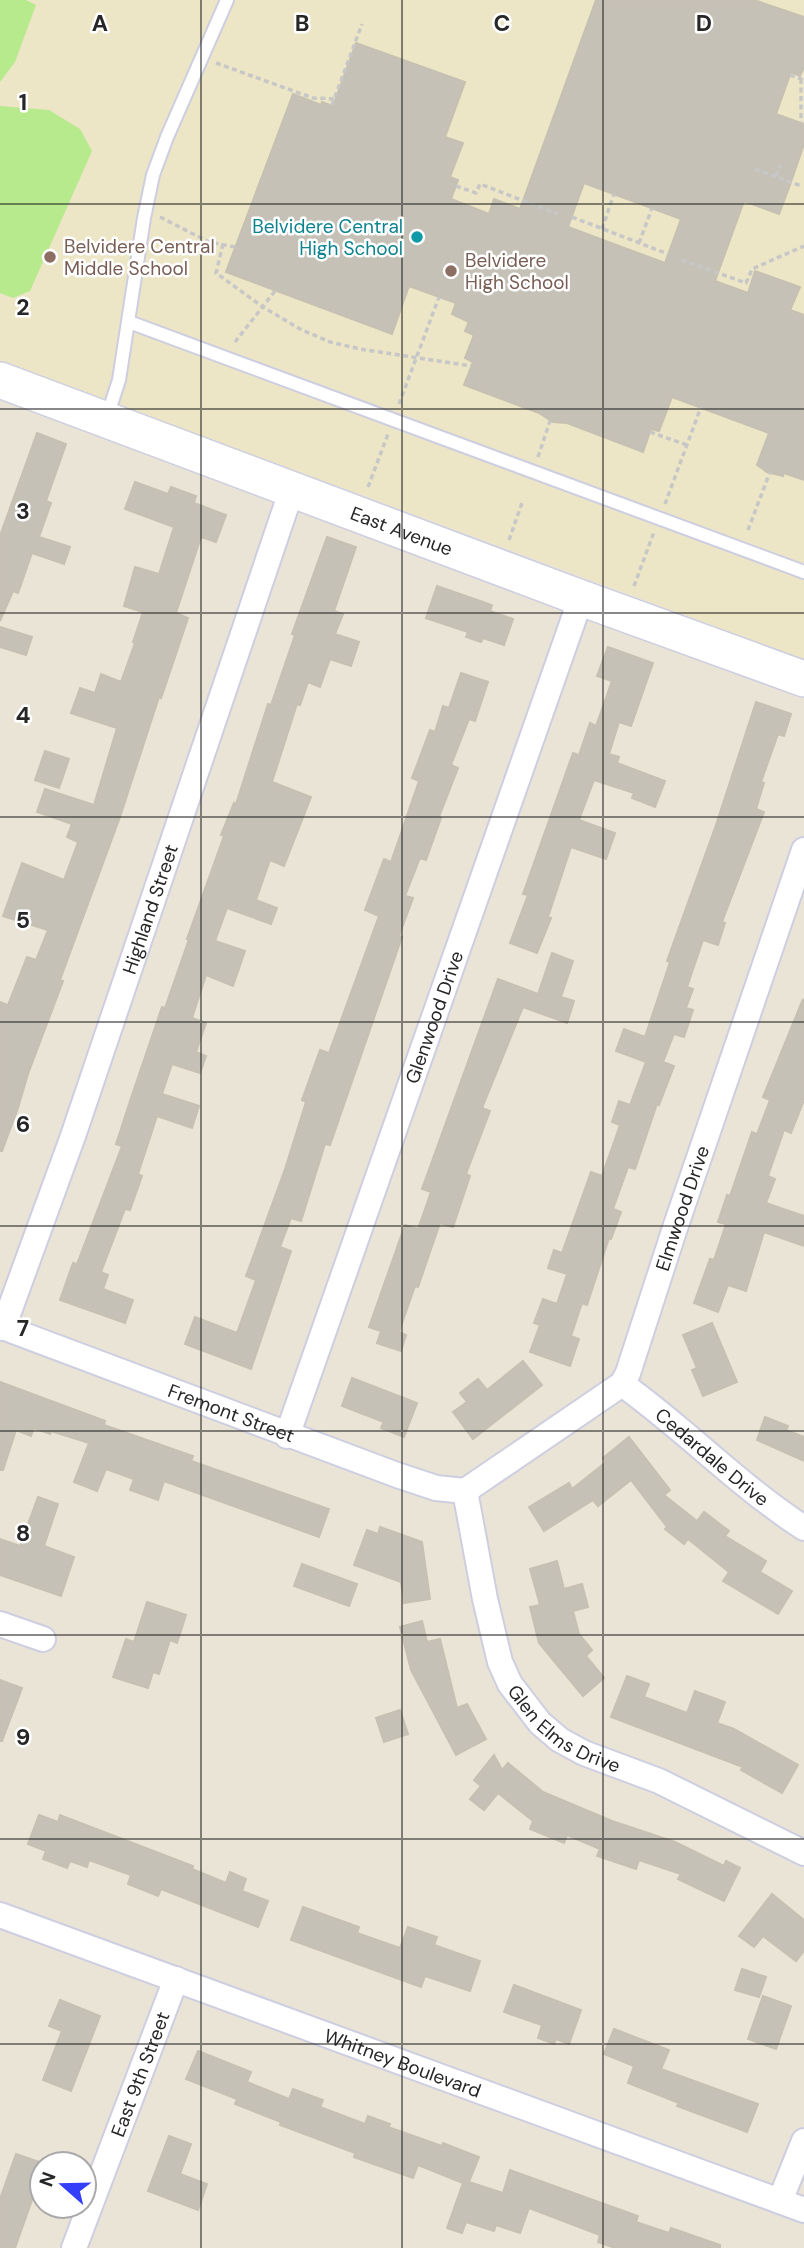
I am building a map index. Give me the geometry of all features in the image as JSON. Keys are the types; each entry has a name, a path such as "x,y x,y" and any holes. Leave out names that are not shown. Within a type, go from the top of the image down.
{"street":[{"name":"East Avenue","path":"0,381 804,679"},
{"name":"Highland Street","path":"2,1327 73,1136 292,489"},
{"name":"Glenwood Drive","path":"287,1436 581,598"},
{"name":"Elmwood Drive","path":"622,1384 628,1373 804,850"},
{"name":"Fremont Street","path":"2,1327 287,1436 436,1488 465,1491"},
{"path":"465,1491 622,1384"},
{"name":"Cedardale Drive","path":"622,1384 760,1496 804,1528"},
{"name":"Glen Elms Drive","path":"465,1491 499,1662 510,1684 540,1723 560,1740 584,1753 659,1781 804,1853"},
{"path":"0,1624 43,1639"},
{"name":"Whitney Boulevard","path":"0,1915 804,2210"},
{"name":"East 9th Street","path":"74,2248 176,1979"},
{"path":"780,2201 804,2141"}],"lane":[{"path":"106,420 119,380 146,209 159,156 227,0"},
{"path":"129,322 804,572"}],"path":[{"path":"332,105 362,24"},
{"path":"216,63 313,97 334,99"},
{"path":"790,75 802,80 801,123"},
{"path":"776,177 780,165"},
{"path":"755,169 801,186"},
{"path":"456,186 476,193 480,184 558,214"},
{"path":"602,229 614,194"},
{"path":"639,243 652,208"},
{"path":"146,209 209,242 235,247"},
{"path":"572,217 668,254"},
{"path":"223,244 216,273 262,307 300,329 330,342 360,349 471,366"},
{"path":"682,260 746,283 752,269 804,246"},
{"path":"235,342 275,291"},
{"path":"399,407 439,297"},
{"path":"665,504 701,407"},
{"path":"538,457 550,421"},
{"path":"650,432 687,445"},
{"path":"368,488 388,434"},
{"path":"748,530 769,472"},
{"path":"509,540 523,500"},
{"path":"634,586 655,532"}],"shaded area":[{"name":"Belvidere High School","path":"0,0 804,0 804,659 0,361"}],"green space":[{"path":"0,0 26,0 36,5 15,62 0,82"},
{"path":"0,106 49,110 80,129 92,151 30,291 13,298 0,293"}],"building":[{"name":"Belvidere Central High School","path":"596,0 754,0 804,17 804,67 800,76 791,72 776,114 804,124 804,144 779,214 744,201 715,281 748,293 755,271 800,287 790,310 804,315 804,480 784,473 783,476 767,472 757,465 769,433 672,397 659,431 651,429 643,452 567,423 553,422 539,413 464,385 473,362 465,358 474,335 465,331 469,322 452,314 456,303 409,286 392,334 226,272 293,94 321,105 322,102 333,106 356,43 465,82 445,137 463,143 450,177 458,180 451,199 489,214 494,199 520,209","holes":["584,183 681,219 665,263 568,227"]},
{"path":"37,433 66,444 46,501 51,503 39,537 70,547 64,564 32,553 18,593 13,591 0,621 0,536"},
{"path":"135,482 168,494 171,487 196,496 194,503 226,515 216,542 201,537 176,613 188,618 120,817 60,980 63,981 0,1151 0,1002 8,1005 27,957 36,960 48,930 3,916 22,863 64,880 78,842 67,837 72,824 37,812 45,789 94,805 117,728 71,713 80,688 95,693 101,674 121,682 143,612 124,606 135,567 159,574 174,527 125,509"},
{"path":"327,537 356,547 334,611 343,614 335,634 359,642 351,666 330,659 320,687 308,682 300,705 297,704 272,782 311,797 284,866 270,860 256,900 277,908 271,924 227,908 215,941 245,951 233,986 206,975 192,1018 206,1023 196,1052 206,1056 200,1073 172,1064 162,1094 199,1106 192,1128 157,1116 138,1174 142,1176 130,1210 125,1209 101,1272 108,1275 103,1289 133,1300 125,1323 60,1300 73,1263 77,1264 122,1146 116,1144 131,1098 189,939 224,836 221,835 234,803 236,804 268,704 271,705 295,635 292,634"},
{"path":"437,586 492,605 490,611 513,619 504,645 483,638 481,642 466,637 468,632 426,618"},
{"path":"0,627 32,637 26,655 0,647"},
{"path":"608,647 653,663 631,726 619,722 609,754 619,757 617,763 665,781 655,807 632,798 634,793 594,780 579,820 615,833 606,859 571,847 548,917 551,918 537,953 510,943 528,895 523,894 573,753 579,755 590,723 596,726 612,681 597,676"},
{"path":"461,673 488,682 475,721 469,719 451,765 458,768 426,860 420,858 405,896 413,898 399,936 402,937 330,1145 325,1144 301,1221 291,1218 280,1247 291,1251 251,1369 185,1344 195,1317 237,1333 256,1280 246,1276 285,1169 306,1102 302,1100 320,1050 329,1053 379,916 365,910 384,859 391,862 419,781 412,778 430,730 435,732 443,706 449,708"},
{"path":"756,702 791,714 784,736 778,734 761,782 764,783 756,809 764,812 722,922 725,923 718,945 703,940 687,987 693,989 686,1008 693,1010 684,1037 674,1034 663,1062 674,1066 659,1105 657,1104 635,1169 628,1167 613,1209 621,1212 611,1239 609,1238 587,1305 582,1303 571,1336 579,1339 570,1366 530,1352 540,1325 534,1323 543,1299 557,1304 567,1274 548,1268 554,1250 562,1253 591,1172 602,1176 620,1125 612,1122 619,1101 630,1105 646,1062 616,1051 624,1029 645,1037 670,962 667,961 716,825"},
{"path":"45,751 69,759 59,788 35,780"},
{"path":"552,953 573,961 561,997 574,1001 567,1023 523,1007 482,1108 490,1111 466,1174 470,1176 453,1227 440,1223 418,1287 415,1286 399,1332 406,1335 401,1351 377,1343 381,1331 369,1327 405,1225 418,1229 431,1192 422,1189 498,979 538,994"},
{"path":"803,999 804,1100 791,1133 784,1130 768,1176 775,1179 766,1203 804,1216 804,1246 764,1232 746,1291 728,1285 718,1312 694,1303 710,1259 714,1260 726,1224 718,1222 727,1195 730,1196 752,1132 757,1134 770,1100 763,1097"},
{"path":"712,1323 737,1382 703,1396 692,1370 697,1368 683,1335"},
{"path":"523,1361 542,1385 473,1439 453,1412 467,1402 460,1393 478,1379 487,1390"},
{"path":"352,1378 417,1403 404,1437 381,1428 384,1422 342,1406"},
{"path":"0,1382 105,1421 104,1425 193,1456 191,1461 329,1509 319,1537 164,1481 158,1500 130,1490 134,1479 106,1469 97,1491 74,1482 89,1443 51,1431 50,1434 34,1428 31,1436 16,1430 3,1470 0,1470"},
{"path":"765,1417 788,1426 786,1430 804,1437 804,1461 757,1440"},
{"path":"629,1437 670,1490 664,1495 697,1521 704,1512 729,1531 725,1536 766,1561 760,1572 792,1591 778,1614 723,1581 729,1572 688,1539 684,1544 665,1529 667,1527 631,1480 598,1506 593,1500 544,1531 529,1507 569,1483 572,1489 606,1462 603,1458"},
{"path":"38,1497 58,1504 44,1546 74,1557 61,1596 0,1575 0,1539 20,1546"},
{"path":"380,1527 422,1542 430,1599 404,1603 401,1582 354,1565 367,1530 378,1534"},
{"path":"557,1561 564,1589 582,1584 588,1607 573,1611 579,1634 592,1650 586,1656 604,1678 583,1696 539,1643 530,1607 540,1605 530,1569"},
{"path":"302,1564 357,1584 349,1606 294,1586"},
{"path":"147,1602 186,1615 177,1643 170,1640 159,1674 153,1672 148,1688 113,1677 126,1639 134,1642"},
{"path":"422,1621 427,1642 440,1639 457,1708 467,1704 486,1739 456,1755 411,1670 400,1627"},
{"path":"627,1676 649,1684 644,1697 687,1713 695,1691 725,1702 717,1723 734,1729 798,1765 782,1793 741,1770 743,1767 611,1717"},
{"path":"0,1680 22,1688 2,1741 0,1741"},
{"path":"400,1710 408,1734 384,1742 376,1718"},
{"path":"494,1755 502,1770 508,1763 543,1792 612,1821 675,1842 724,1866 726,1861 740,1868 724,1901 678,1879 681,1874 639,1860 636,1869 597,1856 600,1849 567,1835 564,1843 530,1829 533,1821 498,1793 484,1810 470,1799 481,1786 474,1780"},
{"path":"39,1815 58,1822 60,1815 193,1866 192,1869 226,1883 230,1872 246,1879 242,1891 268,1901 258,1927 161,1889 158,1896 128,1884 131,1875 89,1860 87,1867 70,1861 67,1868 43,1859 46,1851 28,1844"},
{"path":"772,1894 804,1920 804,1951 796,1961 763,1936 754,1947 739,1936"},
{"path":"303,1907 359,1927 357,1933 400,1948 408,1927 437,1937 434,1945 480,1961 470,1991 425,1976 421,1987 291,1940"},
{"path":"742,1969 766,1977 759,1997 735,1990"},
{"path":"514,1985 581,2010 569,2044 556,2039 554,2044 538,2038 542,2025 504,2012"},
{"path":"763,1996 791,2006 776,2049 748,2039"},
{"path":"60,2000 100,2016 71,2091 43,2080 62,2031 49,2026"},
{"path":"614,2029 669,2050 661,2069 758,2104 747,2132 677,2106 679,2103 628,2083 634,2066 604,2054"},
{"path":"198,2051 251,2072 247,2082 289,2099 293,2089 323,2100 320,2107 365,2124 368,2116 390,2124 388,2127 479,2157 469,2182 503,2193 510,2170 638,2216 636,2222 669,2233 671,2228 720,2245 720,2248 615,2248 598,2242 600,2235 529,2208 520,2233 496,2225 494,2231 466,2222 462,2233 447,2228 463,2183 418,2165 413,2178 354,2157 355,2153 280,2125 281,2122 235,2104 237,2099 186,2079"},
{"path":"169,2136 191,2144 180,2174 207,2184 198,2210 148,2191"},
{"path":"16,2154 28,2158 28,2211 15,2248 0,2248 0,2199"}],"place":[{"name":"Belvidere Central High School","path":"417,237"},
{"name":"Belvidere Central Middle School","path":"50,257"},
{"name":"Belvidere High School","path":"451,271"}]}
